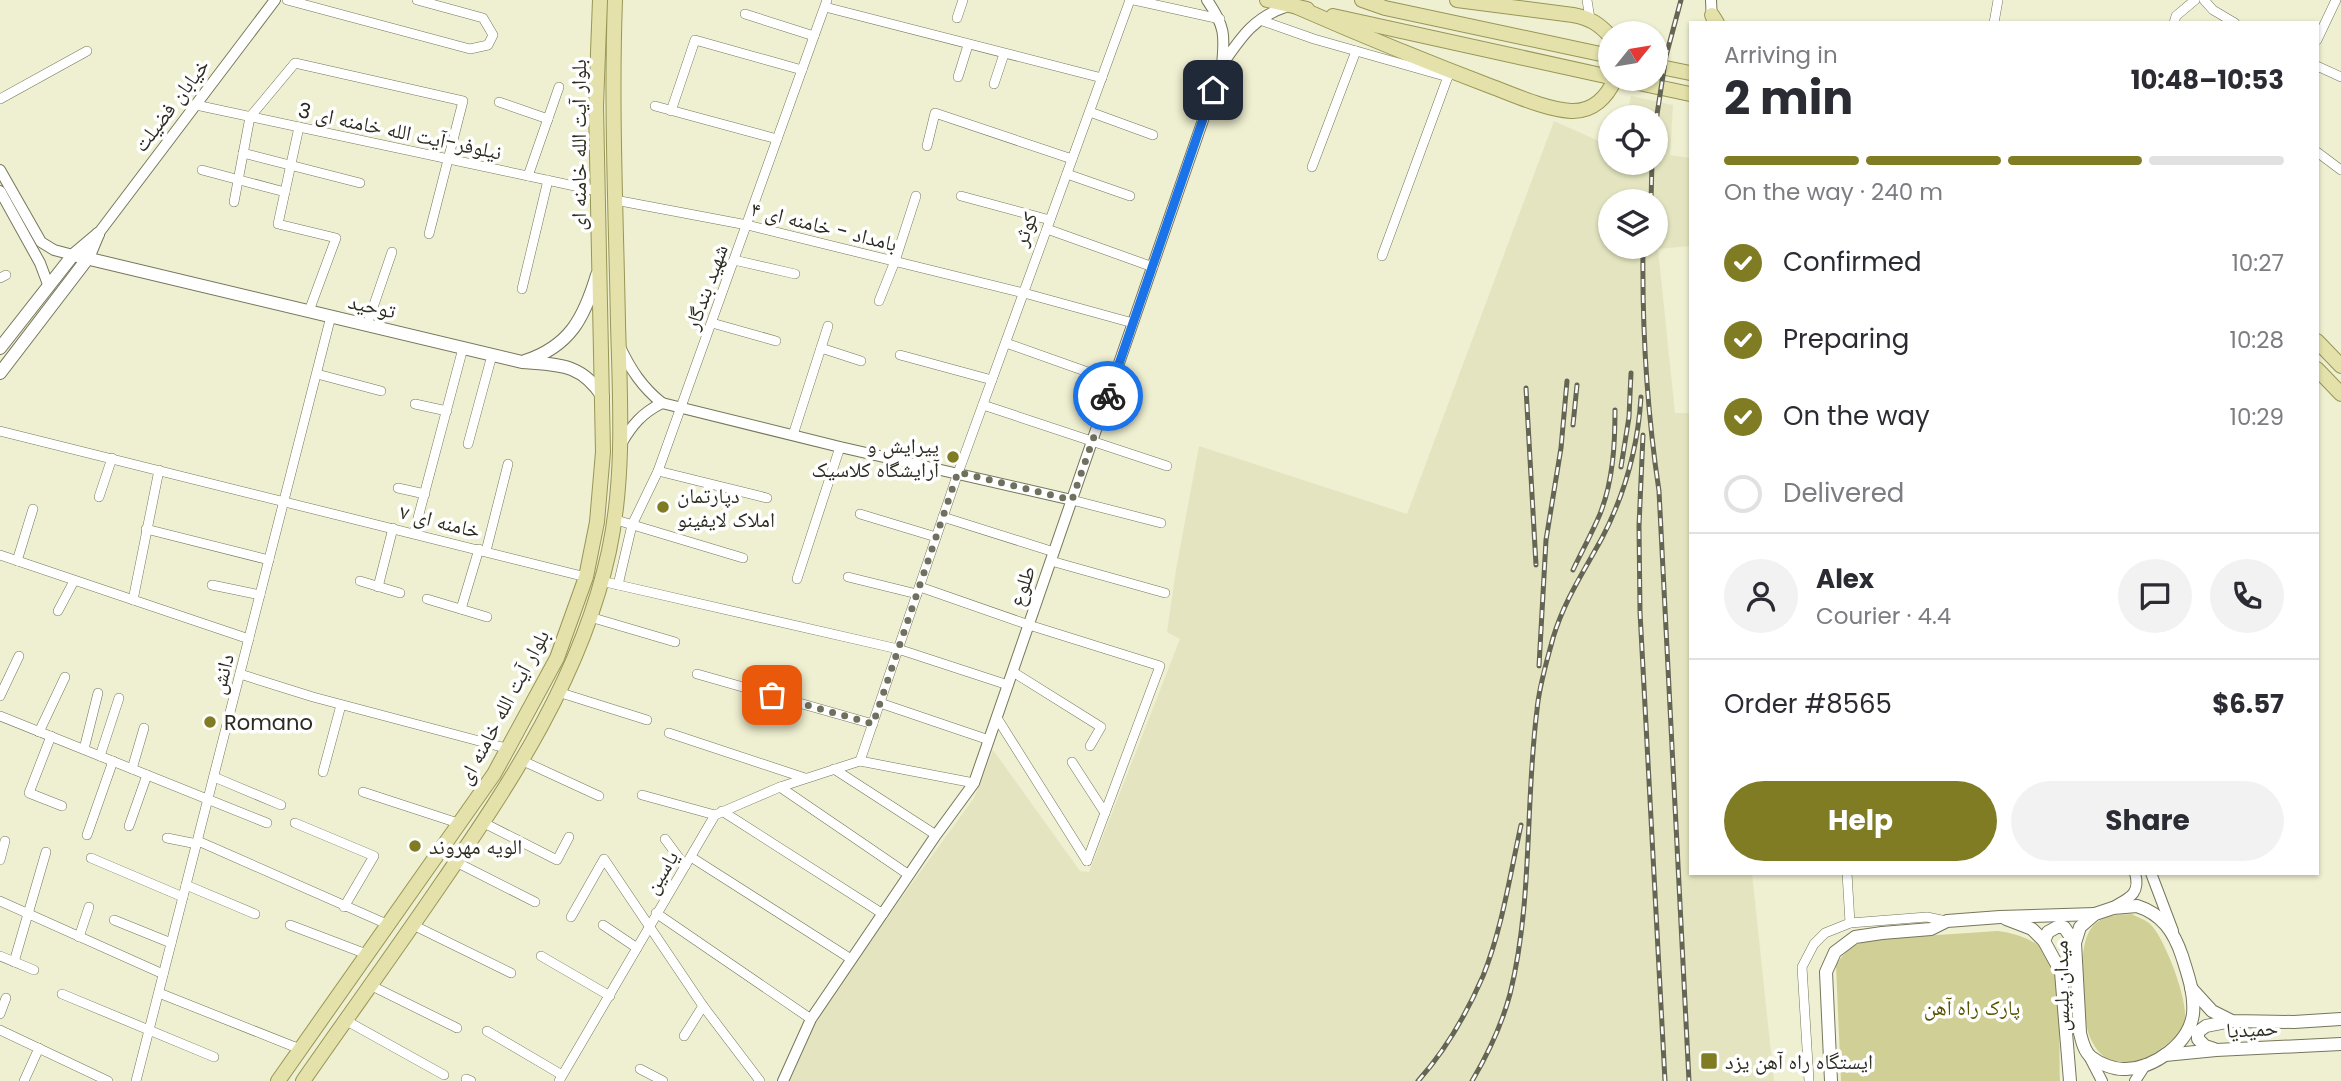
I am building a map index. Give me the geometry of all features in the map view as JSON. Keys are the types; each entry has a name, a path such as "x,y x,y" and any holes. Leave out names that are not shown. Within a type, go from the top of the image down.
{"main road":[{"name":"بلوار آیت الله خامنه ای","path":"303,1081 484,823 523,761 569,670 590,617 601,485 603,397 596,106 600,0"},
{"name":"بلوار آیت الله خامنه ای","path":"278,1081 461,824 509,749 557,658 609,549 621,444 615,200 614,25 617,0"},
{"path":"1267,0 1598,74"},
{"path":"1362,0 1385,8 1598,53"},
{"path":"1464,0 1573,15 1598,24"},
{"path":"1294,6 1449,74 1542,105 1572,111 1590,108 1610,91"},
{"path":"1668,68 1689,73"},
{"path":"1668,89 1689,94"},
{"name":"خیابان فضیلت","path":"0,348 73,255 98,234"},
{"name":"خیابان فضیلت","path":"0,373 88,258 98,234"},
{"name":"توحید","path":"73,255 522,362 572,368 586,376 603,397"},
{"path":"522,362 548,351 575,328 590,300 600,268"},
{"path":"2319,343 2341,366"},
{"path":"2319,371 2341,394"},
{"name":"میدان پلیس","path":"2137,906 2152,911 2164,921 2180,950 2191,988 2193,1015 2188,1032 2164,1055 2146,1064 2126,1069 2112,1068 2090,1056 2083,1046 2080,1032 2075,943 2080,927 2095,914 2113,908 2137,906"},
{"path":"1831,1081 1826,972 1835,953 1855,937 1931,929 1947,921 2095,914"},
{"path":"2000,917 2032,929 2044,941 2061,972 2070,1081"},
{"path":"2044,941 2052,929 2064,927 2075,943"},
{"name":"حمیدیا","path":"2191,988 2212,1011 2232,1021 2294,1022 2341,1019"},
{"path":"342,991 359,1000"},
{"path":"2216,1050 2205,1046 2198,1039 2198,1032 2206,1026 2232,1021"},
{"name":"حمیدیا","path":"2164,1055 2341,1044"}],"street":[{"name":"خیابان فضیلت","path":"98,234 275,0"},
{"path":"287,0 470,49 488,45 493,36 483,18 418,0"},
{"path":"957,18 963,0"},
{"path":"1132,0 1220,19"},
{"name":"کوثر","path":"860,761 958,472 1132,0"},
{"path":"1207,0 1220,19 1225,41 1222,65"},
{"path":"1587,0 1590,19"},
{"path":"1711,0 1714,20"},
{"path":"1994,21 1998,0"},
{"path":"2175,21 2176,16 2195,0"},
{"path":"2204,0 2213,10 2232,21"},
{"path":"2319,36 2336,0"},
{"path":"826,3 968,45 1102,78"},
{"name":"شهید بندگار","path":"618,584 632,525 659,471 826,3"},
{"path":"1222,65 1246,30 1273,11 1294,6"},
{"path":"745,14 814,36"},
{"path":"1261,20 1314,39 1449,74 1382,256"},
{"path":"671,111 695,40 802,70"},
{"path":"958,77 968,45"},
{"path":"0,99 87,51"},
{"path":"1312,167 1356,51"},
{"path":"994,83 1004,54"},
{"path":"234,202 250,117 295,63 464,101 429,234"},
{"name":"طلوع","path":"783,1081 811,1019 974,783 1222,65"},
{"path":"2319,67 2341,77"},
{"path":"528,176 559,87"},
{"path":"499,102 548,119"},
{"name":"نیلوفر-آیت الله خامنه ای 3","path":"196,105 598,191"},
{"path":"655,106 777,139"},
{"path":"1090,112 1153,135"},
{"path":"927,146 935,113 1072,159"},
{"path":"299,127 278,224 336,237 309,311"},
{"path":"243,153 360,183"},
{"path":"2319,154 2341,170"},
{"path":"0,170 41,242 50,248 73,255"},
{"path":"202,170 285,192"},
{"path":"1067,174 1130,196"},
{"path":"522,289 548,180"},
{"path":"0,191 37,257 49,287"},
{"path":"879,301 916,196"},
{"path":"961,196 1049,225 1153,267"},
{"name":"بامداد - خامنه ای ۴","path":"615,200 747,225 1024,293 1133,323"},
{"path":"37,257 43,261 48,260 50,248"},
{"path":"367,325 392,252"},
{"path":"734,260 795,274"},
{"name":"دانش","path":"136,1081 331,316"},
{"path":"712,323 776,341"},
{"path":"793,435 828,326"},
{"path":"1006,343 1113,381"},
{"path":"619,345 633,373 646,390 662,403 840,447 958,472 1161,523"},
{"path":"414,533 463,348"},
{"path":"821,348 861,361"},
{"path":"468,444 492,355"},
{"path":"900,355 992,380"},
{"path":"317,374 382,391"},
{"path":"621,444 635,421 662,403"},
{"path":"415,404 447,411"},
{"path":"983,405 1167,466"},
{"name":"خامنه ای ۷","path":"0,431 594,579 898,649 1008,685"},
{"path":"797,579 840,447"},
{"path":"99,498 111,458"},
{"path":"461,609 508,464"},
{"path":"133,600 159,470"},
{"path":"659,471 767,498"},
{"path":"398,488 425,494"},
{"path":"17,561 33,509"},
{"path":"860,514 936,537"},
{"path":"943,517 1053,557 1165,593"},
{"path":"613,519 743,558"},
{"path":"378,587 393,528"},
{"path":"146,529 270,559"},
{"path":"0,555 249,639"},
{"path":"848,577 918,590 1160,666 1087,862 997,718"},
{"path":"58,611 74,580"},
{"path":"360,581 400,593"},
{"path":"212,585 260,594"},
{"path":"427,599 487,617"},
{"path":"590,617 675,642"},
{"path":"0,696 19,656"},
{"path":"1013,672 1101,727 1090,746"},
{"path":"240,674 341,705 509,749"},
{"path":"697,674 873,724"},
{"path":"39,732 65,677"},
{"path":"84,750 98,692"},
{"path":"558,692 647,720"},
{"path":"100,756 119,698"},
{"path":"880,702 989,740"},
{"path":"323,772 341,705"},
{"path":"0,716 267,823"},
{"path":"132,769 144,728"},
{"path":"669,733 805,778"},
{"path":"51,736 29,793 62,806"},
{"path":"87,835 113,761"},
{"path":"523,761 599,796"},
{"path":"719,813 780,787 860,761 974,783"},
{"path":"1072,762 1105,813"},
{"path":"834,769 936,835"},
{"path":"129,826 147,775"},
{"path":"214,777 281,805"},
{"path":"780,787 909,875"},
{"path":"363,792 461,824"},
{"path":"642,795 719,813 883,914"},
{"name":"یاسین","path":"560,1078 656,913 719,813"},
{"path":"295,823 373,856 344,907"},
{"path":"484,823 557,860 569,837"},
{"path":"167,838 197,842 389,925"},
{"path":"665,839 688,861 851,959"},
{"path":"0,860 5,841"},
{"path":"14,962 46,852"},
{"path":"91,859 183,897"},
{"path":"571,917 604,859 703,1006 760,1081"},
{"path":"456,862 535,902"},
{"path":"1847,875 1850,923"},
{"path":"2113,908 2135,892 2138,886 2135,875"},
{"path":"2152,875 2180,950"},
{"path":"186,885 256,914"},
{"path":"0,901 163,974"},
{"path":"79,937 89,907"},
{"path":"656,913 811,1019"},
{"path":"1808,1081 1802,967 1814,944 1825,933 1850,923 1927,917 1947,921"},
{"path":"114,920 172,943"},
{"path":"290,925 369,955"},
{"path":"413,925 511,973"},
{"path":"603,925 637,948"},
{"path":"0,956 34,970"},
{"path":"541,956 610,996"},
{"path":"370,985 457,1028"},
{"path":"159,993 300,1049"},
{"path":"62,994 214,1057"},
{"path":"0,1014 6,998"},
{"path":"684,1036 703,1006"},
{"path":"345,1020 444,1075"},
{"path":"0,1030 108,1081"},
{"path":"487,1031 560,1078"},
{"path":"24,1081 39,1048"},
{"path":"2090,1056 2102,1081"},
{"path":"2135,1081 2146,1064"},
{"path":"640,1069 663,1081"}],"shaded area":[{"path":"1631,96 1673,105 1670,155 1689,158 1689,246 1668,248 1668,189 1598,189 1598,259 1659,259 1675,413 1689,413 1689,875 1752,875 1774,1081 787,1081 798,1052 827,1000 974,798 993,750 1080,871 1089,872 1180,639 1167,632 1199,446 1407,514 1554,121 1598,141 1598,175 1668,175 1668,105 1629,105"}],"green space":[{"path":"2132,914 2150,924 2162,942 2180,987 2185,1014 2182,1028 2170,1041 2138,1062 2118,1063 2100,1053 2088,1032 2082,966 2084,946 2096,923 2109,916"},
{"name":"پارک راه آهن","path":"1998,931 2014,934 2036,944 2052,962 2058,1001 2060,1081 1841,1081 1836,965 1844,954 1858,944 1877,939"}],"railway":[{"path":"1658,105 1666,56 1681,0"},
{"path":"1651,189 1652,175"},
{"path":"1643,259 1646,369 1659,491 1689,1081"},
{"path":"1621,467 1629,417 1631,373"},
{"path":"1539,666 1546,540 1561,448 1567,381"},
{"path":"1573,425 1577,385"},
{"path":"1526,388 1536,565"},
{"path":"1472,1081 1503,1016 1517,959 1525,888 1533,745 1544,674 1563,611 1602,538 1624,487 1637,434 1641,397"},
{"path":"1573,570 1600,514 1608,489 1614,450 1615,410"},
{"path":"1643,435 1639,526 1640,612 1665,1081"},
{"path":"1418,1081 1455,1031 1483,976 1500,921 1521,825"}],"way so far":[{"path":"772,695 873,724 958,472 1072,500 1108,396"}],"place":[{"name":"پیرایش و آرایشگاه کلاسیک","path":"953,457"},
{"name":"دپارتمان املاک لایفینو","path":"663,507"},
{"name":"Romano","path":"210,722"},
{"name":"الویه مهروند","path":"415,846"},
{"name":"ایستگاه راه آهن یزد","path":"1709,1061"}],"route":[{"path":"1108,396 1213,90"}]}
